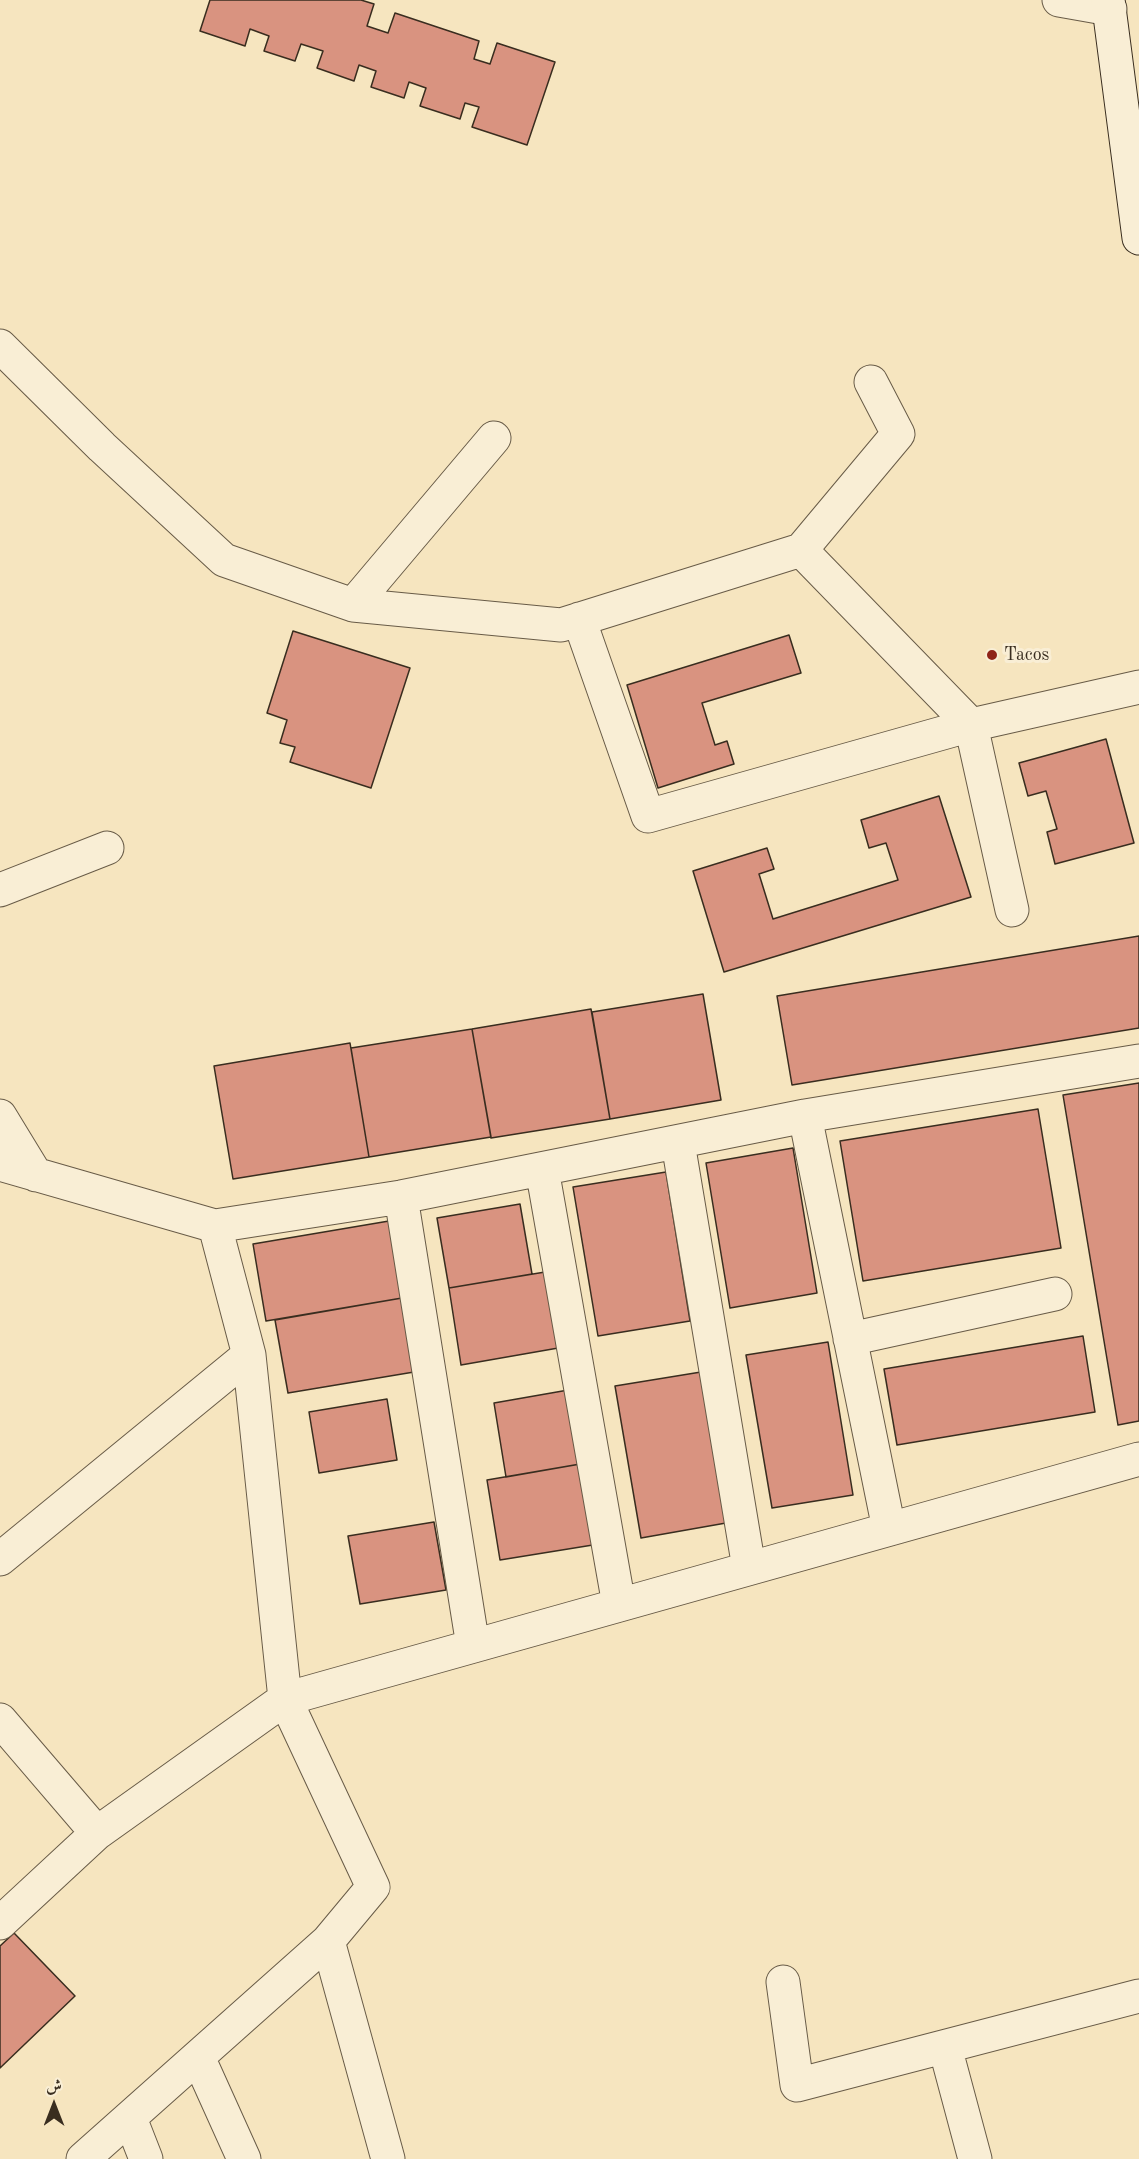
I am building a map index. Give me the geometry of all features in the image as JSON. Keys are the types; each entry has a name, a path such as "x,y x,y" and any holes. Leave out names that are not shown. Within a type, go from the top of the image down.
{"street":[{"path":"1059,0 1110,3 1139,238"},
{"path":"0,346 102,447 224,560 353,605 561,625 801,550 898,434 871,382"},
{"path":"353,605 494,438"},
{"path":"801,550 971,724 1012,910"},
{"path":"579,619 648,816 971,724 1139,687"},
{"path":"0,890 107,848"},
{"path":"0,1164 215,1226 401,1197 805,1116 1139,1060"},
{"path":"0,1116 36,1175"},
{"path":"805,1116 889,1529"},
{"path":"678,1143 749,1569"},
{"path":"542,1169 619,1605"},
{"path":"401,1197 473,1646"},
{"path":"83,2159 328,1941 373,1887 285,1699 249,1355 215,1226"},
{"path":"850,1339 1055,1294"},
{"path":"0,1559 249,1355"},
{"path":"0,1923 97,1833 285,1699 1139,1459"},
{"path":"0,1720 97,1833"},
{"path":"328,1941 388,2159"},
{"path":"783,1982 797,2085 1139,1996"},
{"path":"945,2047 975,2159"},
{"path":"198,2057 244,2159"},
{"path":"130,2118 146,2159"}],"building":[{"path":"210,0 361,0 374,4 367,26 388,33 395,13 479,41 474,59 490,64 497,43 555,62 527,145 472,127 479,107 465,103 460,119 420,106 426,88 409,82 404,98 371,87 376,71 359,65 354,81 317,68 323,51 301,44 295,61 264,51 269,36 250,29 245,46 200,31"},
{"path":"293,631 410,668 371,788 290,762 295,747 280,743 287,720 267,713"},
{"path":"789,635 801,673 702,703 715,745 727,741 734,764 658,788 627,685"},
{"path":"1106,739 1134,843 1055,864 1047,832 1057,829 1046,791 1028,796 1019,763"},
{"path":"939,796 971,897 724,972 693,871 767,848 774,869 759,874 773,919 898,880 886,843 869,848 861,820"},
{"path":"1139,936 1139,1028 792,1085 777,996"},
{"path":"703,994 721,1100 610,1119 592,1012"},
{"path":"591,1009 610,1119 491,1138 472,1029"},
{"path":"472,1029 491,1137 369,1157 351,1048"},
{"path":"350,1043 369,1157 233,1179 214,1066"},
{"path":"1139,1083 1139,1421 1118,1425 1063,1095"},
{"path":"1038,1109 1061,1248 863,1281 840,1141"},
{"path":"793,1148 817,1293 730,1308 706,1163"},
{"path":"666,1172 690,1321 598,1336 573,1187"},
{"path":"520,1204 532,1274 449,1288 437,1218"},
{"path":"389,1221 402,1298 266,1321 253,1244"},
{"path":"551,1271 564,1347 461,1365 449,1288"},
{"path":"402,1298 414,1372 288,1393 275,1320"},
{"path":"1083,1336 1095,1412 897,1445 884,1369"},
{"path":"828,1342 853,1495 772,1508 746,1355"},
{"path":"701,1372 726,1523 641,1538 615,1386"},
{"path":"574,1389 586,1463 506,1477 494,1403"},
{"path":"387,1399 397,1460 319,1473 309,1412"},
{"path":"586,1463 599,1544 500,1560 487,1480"},
{"path":"434,1522 446,1590 360,1604 348,1536"},
{"path":"14,1933 75,1996 0,2068 0,1946"}],"place":[{"name":"Tacos","path":"992,655"}]}
